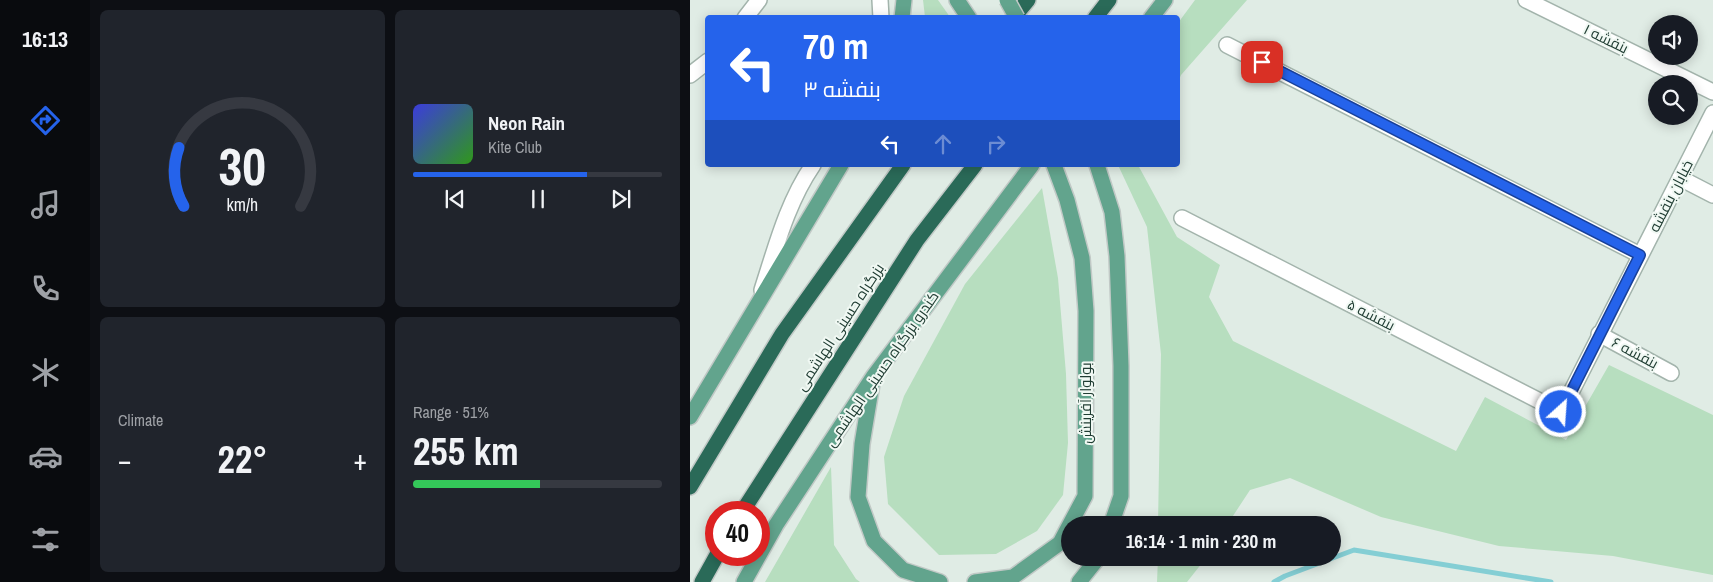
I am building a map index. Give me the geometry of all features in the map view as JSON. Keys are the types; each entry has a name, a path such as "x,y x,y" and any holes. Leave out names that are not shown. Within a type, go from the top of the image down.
{"highway":[{"path":"1016,15 1028,0"},
{"path":"1097,15 1109,0"},
{"path":"690,487 782,334 902,167"},
{"name":"بزرگراه حسینی الهاشمی","path":"749,501 917,240 974,167"},
{"path":"702,582 711,566"}],"main road":[{"path":"902,15 904,0"},
{"path":"958,0 967,15"},
{"path":"1007,0 1015,15"},
{"path":"1154,15 1166,0"},
{"path":"690,417 840,167"},
{"name":"کندرو بزرگراه حسینی الهاشمی","path":"744,582 776,525 873,377 1030,167"},
{"name":"بولوار آفرینش","path":"975,582 1013,577 1060,543 1085,496 1086,311 1082,258 1055,167"},
{"path":"1098,167 1112,212 1117,256 1122,496 1114,516"},
{"path":"873,377 862,444 858,497 874,541 903,570 940,582"},
{"path":"1079,582 1092,566"}],"street":[{"path":"747,15 759,0"},
{"path":"880,0 881,15"},
{"name":"بنفشه ۱","path":"1526,0 1713,92"},
{"path":"1227,45 1640,255"},
{"path":"690,75 705,63"},
{"name":"خیابان بنفشه","path":"1561,412 1713,113"},
{"path":"758,305 786,215 813,167"},
{"path":"1680,178 1713,195"},
{"name":"بنفشه ۵","path":"1182,218 1561,412"},
{"name":"بنفشه ۶","path":"1599,334 1671,373"}],"green space":[{"path":"923,0 938,0 949,15 925,15"},
{"path":"1195,0 1247,0 1180,77 1180,20"},
{"path":"1119,167 1139,167 1177,237 1220,265 1209,297 1233,341 1456,451 1485,397 1566,440 1609,365 1713,415 1713,575 1613,556 1499,546 1381,517 1290,478 1250,490 1233,516 1158,516 1161,354 1147,227"},
{"path":"1042,188 1058,278 1066,374 1068,443 1063,495 1037,531 996,554 939,555 888,504 884,457 904,396 965,284"},
{"path":"831,467 834,545 856,579 860,582 765,582"},
{"path":"1158,566 1200,566 1187,582 1157,582"}],"waterway":[{"path":"1274,582 1354,550 1551,582"}],"route":[{"path":"1262,62 1640,255 1561,412"}]}
